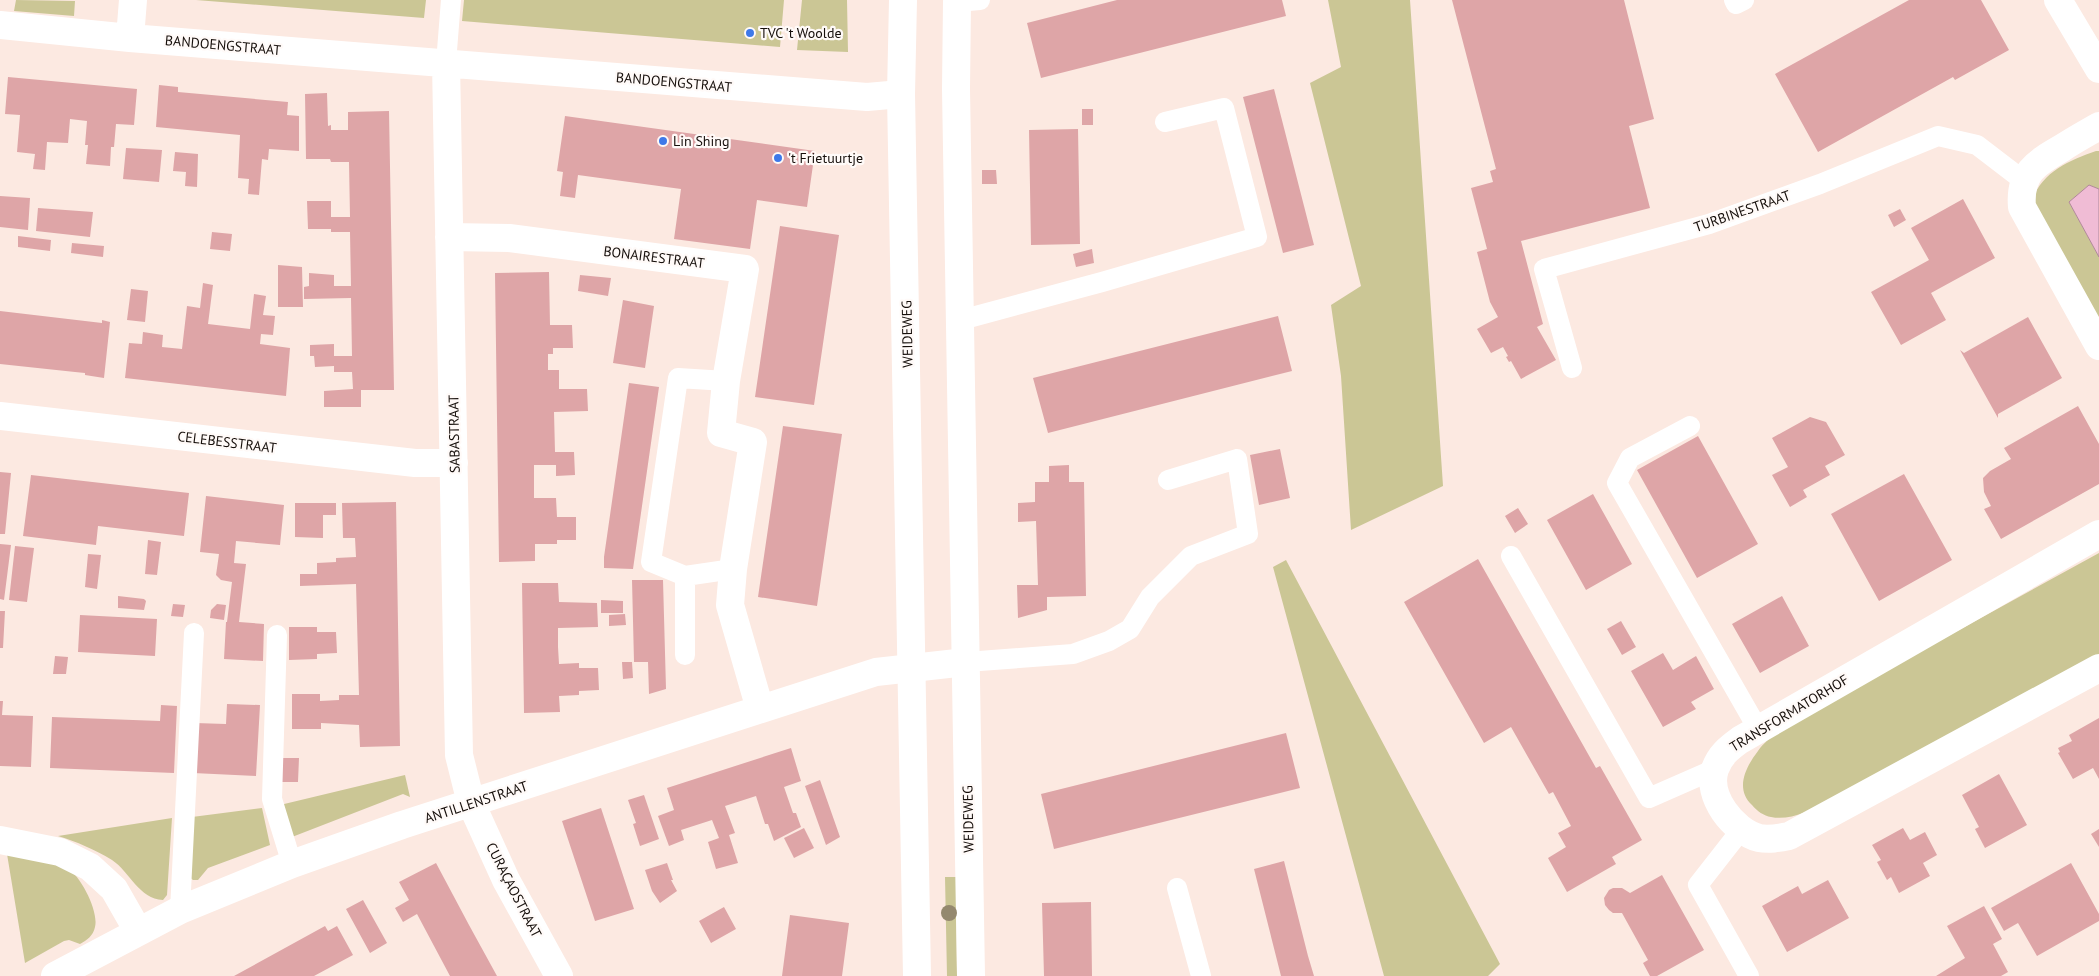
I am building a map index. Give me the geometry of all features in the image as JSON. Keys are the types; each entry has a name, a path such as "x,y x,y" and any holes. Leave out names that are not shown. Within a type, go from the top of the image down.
{"street":[{"path":"130,38 133,0"},
{"name":"WEIDEWEG","path":"903,0 901,94 908,361 911,668 918,976"},
{"path":"2058,0 2089,30 2099,69"},
{"name":"WEIDEWEG","path":"968,1 956,89 971,976"},
{"name":"BANDOENGSTRAAT","path":"0,25 130,38 867,97 901,94"},
{"name":"SABASTRAAT","path":"446,63 459,755 471,804"},
{"path":"2099,126 2038,162 2024,181 2021,194 2022,207 2099,346"},
{"name":"BONAIRESTRAAT","path":"449,237 509,238 745,269 726,380 722,433 753,442 733,569 730,605 760,709"},
{"name":"CELEBESSTRAAT","path":"0,416 415,463 454,463"},
{"name":"TRANSFORMATORHOF","path":"1715,769 1724,753 1740,740 2099,534"},
{"path":"911,668 966,662"},
{"name":"ANTILLENSTRAAT","path":"55,976 180,910 292,864 402,825 876,672 911,668"},
{"path":"1715,769 1713,785 1719,801 1730,819 1741,830 1758,838 1765,839 1773,840 1789,836 2099,668"},
{"name":"CURAÇAOSTRAAT","path":"471,804 506,880 560,976"},
{"path":"0,840 60,852 90,867 114,889 138,931"}],"lane":[{"path":"446,63 452,0"},
{"path":"1734,0 1736,4 1744,0"},
{"path":"961,320 1257,237 1224,108 1165,122"},
{"name":"TURBINESTRAAT","path":"1572,368 1544,269 1709,224 1820,184 1938,136 1977,145 2024,181"},
{"path":"726,380 678,378 651,562 685,576 733,569"},
{"path":"1690,426 1630,458 1617,484 1758,729"},
{"path":"966,662 1073,654 1109,641 1130,629 1150,597 1191,556 1248,534 1236,459 1168,480"},
{"path":"1510,556 1649,798 1715,769"},
{"path":"685,576 685,655"},
{"path":"180,910 194,633"},
{"path":"277,636 272,799 292,864"},
{"path":"1741,830 1698,885 1749,976"},
{"path":"1177,888 1201,976"}],"shaded area":[{"path":"16,0 75,1 74,16 14,11"},
{"path":"196,0 426,0 424,18"},
{"name":"TVC 't Woolde","path":"464,0 784,0 780,47 462,21"},
{"path":"802,0 847,0 848,52 797,50"},
{"path":"1328,0 1410,0 1443,486 1351,530 1341,376 1331,305 1361,286 1310,83 1341,67"},
{"path":"2099,151 2099,189 2089,185 2069,202 2099,257 2099,329 2033,199 2043,181 2050,174 2076,158"},
{"path":"2089,185 2099,189 2099,257 2069,202"},
{"path":"2099,553 2099,655 1827,804 1800,814 1778,818 1761,813 1747,799 1743,785 1749,764 1762,746 1781,730 1797,719"},
{"path":"1286,560 1500,964 1488,976 1384,976 1273,567"},
{"path":"405,775 410,797 403,794 292,837 280,805"},
{"path":"262,808 270,845 208,868 198,880 193,880 188,876 192,817"},
{"path":"172,818 167,895 163,900 147,895 118,865 99,852 58,836"},
{"path":"7,854 54,863 73,873 88,895 96,920 93,933 85,941 80,944 69,940 64,941 25,963"},
{"path":"945,877 956,877 957,976 947,976"}],"building":[{"path":"1117,0 1282,0 1286,16 1041,78 1027,23"},
{"path":"1452,0 1624,0 1654,119 1629,126 1650,208 1521,241 1543,324 1537,327 1556,360 1521,379 1511,361 1509,362 1506,357 1508,356 1503,347 1491,353 1477,329 1498,317 1490,302 1477,252 1487,249 1471,188 1493,182 1490,171 1496,169"},
{"path":"1909,0 1981,0 2009,50 1955,80 1953,77 1818,152 1775,74"},
{"path":"8,77 137,89 134,125 116,124 114,147 111,147 110,166 86,164 88,145 85,145 87,121 70,119 68,143 47,142 45,170 33,169 35,154 17,152 20,115 5,114"},
{"path":"159,85 178,87 178,92 288,102 287,115 299,116 299,151 269,149 268,160 262,159 259,195 248,194 249,179 238,178 240,135 156,127"},
{"path":"1274,89 1314,245 1283,253 1243,97"},
{"path":"327,93 328,126 331,125 331,130 348,130 348,112 389,111 394,390 361,390 361,407 324,407 324,391 353,389 352,372 334,372 334,366 315,367 314,356 310,356 310,345 334,344 334,356 352,356 351,298 304,299 304,287 309,286 309,273 334,275 334,286 351,286 350,232 331,232 331,229 308,229 307,201 331,201 331,217 350,217 349,162 331,162 330,159 306,159 305,94"},
{"path":"1082,109 1093,109 1093,125 1082,125"},
{"path":"565,116 815,151 807,207 757,200 750,249 674,239 681,189 578,175 575,198 560,196 563,172 557,171"},
{"path":"1078,129 1080,244 1031,245 1029,130"},
{"path":"126,148 162,150 159,182 123,179"},
{"path":"175,152 198,154 197,187 185,186 186,172 173,171"},
{"path":"982,170 996,170 997,184 982,184"},
{"path":"0,196 30,198 28,230 0,227"},
{"path":"1963,199 1995,258 1931,293 1946,320 1901,345 1871,292 1929,260 1911,228"},
{"path":"38,208 93,212 90,237 36,231"},
{"path":"1900,209 1906,220 1894,227 1888,215"},
{"path":"780,226 839,235 814,405 755,397"},
{"path":"212,232 232,234 230,251 210,249"},
{"path":"18,236 51,240 50,251 18,247"},
{"path":"72,243 104,246 103,257 71,253"},
{"path":"1092,249 1094,263 1076,267 1073,254"},
{"path":"278,265 302,267 303,307 278,307"},
{"path":"549,272 550,325 572,325 573,348 553,348 553,354 548,354 548,370 559,370 559,389 587,389 588,411 554,412 555,452 574,452 575,475 556,476 556,465 534,465 534,498 556,498 557,517 576,517 576,540 557,540 557,544 535,544 535,561 499,562 495,273"},
{"path":"580,275 611,278 608,296 578,291"},
{"path":"203,283 213,285 208,324 250,329 254,294 266,296 263,315 275,316 273,335 261,334 260,344 290,348 286,396 125,378 129,343 142,344 143,332 163,335 162,347 182,349 187,306 200,308"},
{"path":"131,289 148,291 145,322 127,320"},
{"path":"623,300 654,306 645,368 613,363"},
{"path":"0,311 102,323 102,320 110,322 104,378 85,375 85,373 0,364"},
{"path":"1278,316 1292,371 1048,433 1033,378"},
{"path":"2028,317 2062,378 1998,414 1998,418 1960,350 1964,353"},
{"path":"629,383 659,387 633,569 604,568 604,557"},
{"path":"2078,406 2099,444 2099,484 2001,539 1984,509 1991,506 1984,492 1983,478 1990,471 2011,459 2004,448"},
{"path":"1810,417 1826,422 1845,455 1825,466 1830,475 1803,490 1807,497 1790,507 1772,475 1788,467 1772,438"},
{"path":"783,426 842,434 817,606 758,597"},
{"path":"1698,436 1758,544 1697,578 1637,470"},
{"path":"1280,449 1290,498 1259,505 1250,455"},
{"path":"1069,465 1069,482 1084,482 1086,596 1047,597 1047,610 1018,618 1017,585 1038,585 1036,521 1018,522 1018,503 1035,502 1035,482 1049,482 1049,466"},
{"path":"0,472 11,473 5,534 0,534"},
{"path":"1904,474 1952,560 1879,601 1831,514"},
{"path":"31,475 189,493 184,536 98,526 96,545 23,536"},
{"path":"1593,494 1632,564 1586,590 1547,520"},
{"path":"206,496 284,505 280,545 236,541 234,563 246,564 239,622 264,624 263,661 224,659 226,622 232,582 221,580 216,575 219,554 200,552"},
{"path":"396,502 400,746 360,747 359,725 321,723 321,729 292,729 292,694 320,694 320,701 339,700 339,695 359,695 356,584 300,586 300,574 317,574 317,563 336,562 336,558 356,557 355,538 343,538 342,503"},
{"path":"295,503 336,503 336,515 323,515 323,538 295,537"},
{"path":"1518,508 1528,524 1515,533 1505,516"},
{"path":"148,540 161,542 157,575 145,574"},
{"path":"0,544 11,545 4,600 0,599"},
{"path":"15,546 34,548 27,602 9,600"},
{"path":"88,554 101,555 97,589 85,587"},
{"path":"1478,559 1596,768 1600,766 1642,840 1612,857 1616,864 1567,892 1548,858 1566,847 1558,833 1571,826 1553,792 1549,794 1511,727 1484,743 1404,602"},
{"path":"632,580 663,580 666,689 649,694 648,662 634,662"},
{"path":"522,583 558,583 559,602 597,603 598,627 558,628 558,647 559,664 579,663 579,668 598,668 599,690 579,691 579,695 559,696 560,712 524,713"},
{"path":"118,596 144,599 146,601 144,610 118,608"},
{"path":"1782,596 1809,646 1760,673 1732,624"},
{"path":"601,600 623,601 623,613 601,613"},
{"path":"173,604 185,605 183,617 171,616"},
{"path":"217,604 226,605 224,620 210,618 211,610"},
{"path":"0,611 5,611 3,648 0,648"},
{"path":"625,614 626,625 609,626 609,615"},
{"path":"80,615 157,619 155,656 78,652"},
{"path":"1621,621 1636,647 1622,655 1607,629"},
{"path":"289,627 317,627 317,632 336,632 337,653 317,654 317,659 289,660"},
{"path":"1663,653 1673,670 1696,656 1714,689 1691,702 1696,709 1663,727 1631,671"},
{"path":"55,656 68,657 66,674 53,674"},
{"path":"622,662 632,662 633,678 623,679"},
{"path":"0,701 3,701 2,715 33,716 31,767 0,766"},
{"path":"227,704 260,705 256,776 193,773 195,723 226,724"},
{"path":"161,705 177,706 174,773 50,768 52,717 160,721"},
{"path":"2099,718 2099,779 2093,768 2073,779 2058,753 2060,752 2058,748 2072,741 2069,735"},
{"path":"1286,733 1300,788 1054,849 1041,794"},
{"path":"791,748 801,781 784,787 793,813 796,813 801,827 774,841 768,824 765,824 756,796 725,806 735,833 729,835 738,863 716,869 708,842 719,838 712,820 681,830 684,840 669,846 658,816 674,810 667,788"},
{"path":"282,758 299,758 298,782 280,782"},
{"path":"1999,774 2027,825 1985,848 1975,829 1979,827 1962,795"},
{"path":"820,780 840,837 826,845 805,786"},
{"path":"644,795 659,839 640,846 633,824 636,823 628,800"},
{"path":"601,808 634,909 595,921 562,821"},
{"path":"804,828 814,848 794,858 784,838"},
{"path":"1903,828 1910,840 1925,832 1937,855 1923,863 1930,876 1899,893 1891,877 1887,880 1877,862 1881,860 1872,845"},
{"path":"2099,829 2099,847 2091,834"},
{"path":"1284,861 1314,976 1281,976 1254,869"},
{"path":"436,863 497,976 450,976 417,914 403,922 395,908 409,900 399,882"},
{"path":"667,863 673,880 671,880 677,891 660,903 652,891 645,870"},
{"path":"2071,863 2099,914 2099,921 2037,956 2018,923 2004,931 1991,908"},
{"path":"1662,875 1704,950 1657,976 1650,976 1643,963 1648,960 1622,913 1613,913 1609,910 1605,905 1604,898 1609,890 1613,888 1622,888 1630,893"},
{"path":"1828,880 1849,918 1787,952 1762,906 1798,886 1802,894"},
{"path":"363,900 387,943 370,953 346,909"},
{"path":"1091,902 1092,976 1044,976 1042,903"},
{"path":"1984,906 2002,939 1993,944 2008,972 2001,976 1936,976 1965,958 1947,926"},
{"path":"724,907 736,929 711,943 699,921"},
{"path":"790,915 849,923 842,976 782,976"},
{"path":"325,926 328,931 337,926 353,955 314,976 234,976"}],"place":[{"name":"TVC 't Woolde","path":"750,33"},
{"name":"Lin Shing","path":"663,141"},
{"name":"'t Frietuurtje","path":"778,158"}]}
